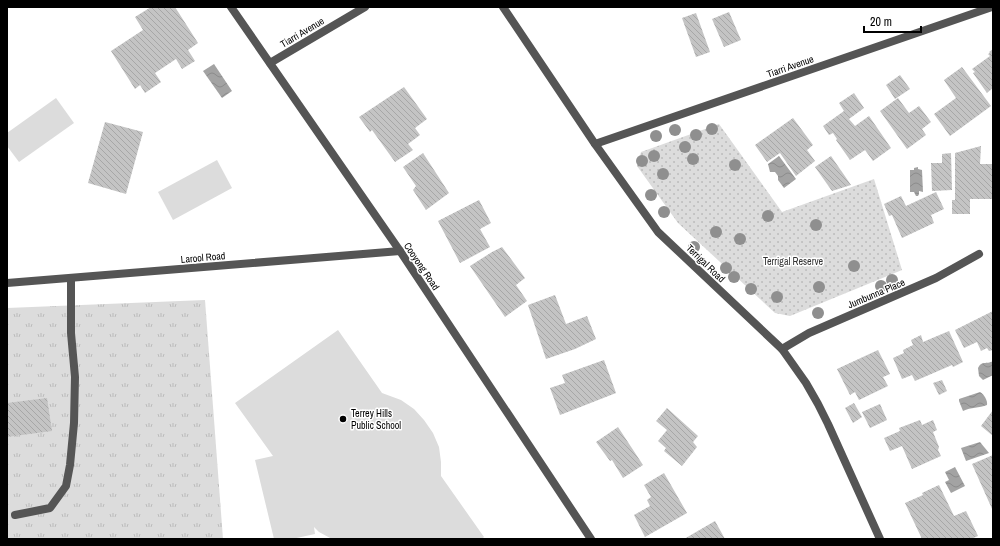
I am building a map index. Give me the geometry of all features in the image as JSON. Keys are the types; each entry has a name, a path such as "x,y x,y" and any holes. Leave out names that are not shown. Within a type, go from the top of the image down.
{"street":[{"name":"Cooyong Road","path":"231,7 400,251 591,539"},
{"name":"Tiarri Avenue","path":"270,63 365,7"},
{"name":"Terrigal Road","path":"503,7 595,144 658,232 782,349 806,383 818,404 880,539"},
{"name":"Tiarri Avenue","path":"595,144 992,7"},
{"name":"Larool Road","path":"7,283 400,251"},
{"name":"Jumbunna Place","path":"782,349 809,333 936,278 979,254"},
{"path":"15,515 50,508 66,486 74,424 75,377 71,333 71,278"}],"green space":[{"path":"56,98 74,123 19,162 7,146 7,133"},
{"name":"Terrigal Reserve","path":"719,124 782,212 874,179 902,270 790,316 775,313 678,223 637,166 641,152"},
{"path":"217,160 232,188 173,220 158,192"},
{"path":"205,300 223,539 7,539 7,308"},
{"path":"338,330 382,393 401,400 414,409 433,433 439,447 441,476 484,537 482,539 332,539 319,532 314,527 315,534 292,539 274,539 255,460 273,456 235,403"}],"water":[{"path":"214,64 232,91 222,98 203,71"},
{"path":"779,156 796,179 784,188 778,180 778,176 775,172 770,172 768,164"},
{"path":"918,167 918,169 922,170 923,192 919,191 918,196 916,196 914,192 910,192 910,170 914,170 914,168"},
{"path":"993,361 993,375 983,380 979,376 978,368 983,363"},
{"path":"980,392 983,394 987,405 963,411 959,399"},
{"path":"980,442 989,453 966,461 961,448"},
{"path":"955,467 965,486 951,493 945,482 949,480 945,472"}],"building":[{"path":"151,7 175,7 198,43 188,50 195,61 182,69 176,59 155,73 161,82 145,93 140,85 135,89 111,51 143,30 135,17"},
{"path":"729,12 741,40 724,47 712,19"},
{"path":"696,13 710,52 696,57 682,18"},
{"path":"993,49 993,88 987,93 973,73 975,72 972,69 990,56 988,54"},
{"path":"962,67 991,106 950,136 934,114 956,98 944,80"},
{"path":"900,75 910,89 895,99 886,85"},
{"path":"404,87 427,119 415,128 420,135 408,144 413,150 395,162 372,130 370,132 359,117"},
{"path":"854,93 864,108 849,119 855,126 869,116 891,148 873,161 865,150 850,160 833,133 829,135 823,126 844,111 839,103"},
{"path":"898,98 909,113 919,106 931,122 922,129 926,135 907,149 880,111"},
{"path":"793,118 813,145 807,150 815,161 796,176 780,153 767,162 755,145"},
{"path":"105,122 143,132 126,194 88,183"},
{"path":"981,146 980,164 993,164 993,199 970,199 970,214 952,214 952,200 955,200 955,153"},
{"path":"423,153 449,193 426,210 413,190 416,186 403,167"},
{"path":"951,153 952,190 932,191 931,163 942,163 942,154"},
{"path":"831,156 851,185 832,191 815,167"},
{"path":"936,192 944,209 931,215 934,223 902,238 892,215 889,216 884,204 901,196 906,206"},
{"path":"479,200 491,223 480,229 490,247 460,263 438,221"},
{"path":"502,247 525,278 516,285 527,301 505,317 470,266"},
{"path":"555,295 566,324 587,316 596,339 575,349 546,359 528,305"},
{"path":"993,311 993,350 989,351 987,348 981,351 977,342 964,348 955,330"},
{"path":"949,331 963,362 953,367 952,365 915,381 912,375 902,379 893,358 904,353 903,350 913,345 911,340 921,335 923,342"},
{"path":"878,350 890,374 883,377 888,386 859,400 855,392 850,395 837,369"},
{"path":"604,360 616,393 560,415 550,388 565,383 562,375"},
{"path":"942,380 947,391 939,395 933,383"},
{"path":"47,398 52,431 7,437 7,403"},
{"path":"854,403 862,417 853,423 845,408"},
{"path":"880,404 887,420 870,428 862,412"},
{"path":"667,408 698,436 693,442 697,447 682,466 664,451 666,448 658,441 667,430 656,421"},
{"path":"993,410 993,436 981,426"},
{"path":"920,420 922,425 933,420 937,430 933,432 941,456 912,469 902,446 890,451 884,438 900,431 899,428"},
{"path":"618,427 643,465 623,478 612,460 610,461 596,442"},
{"path":"993,455 993,511 972,464"},
{"path":"664,473 687,513 645,537 634,515 650,506 647,500 651,497 644,485"},
{"path":"939,485 954,516 966,511 978,536 971,539 922,539 905,503 923,495 922,493"},
{"path":"715,521 725,539 684,539"}],"place":[{"name":"Terrey Hills Public School","path":"343,419"}]}
